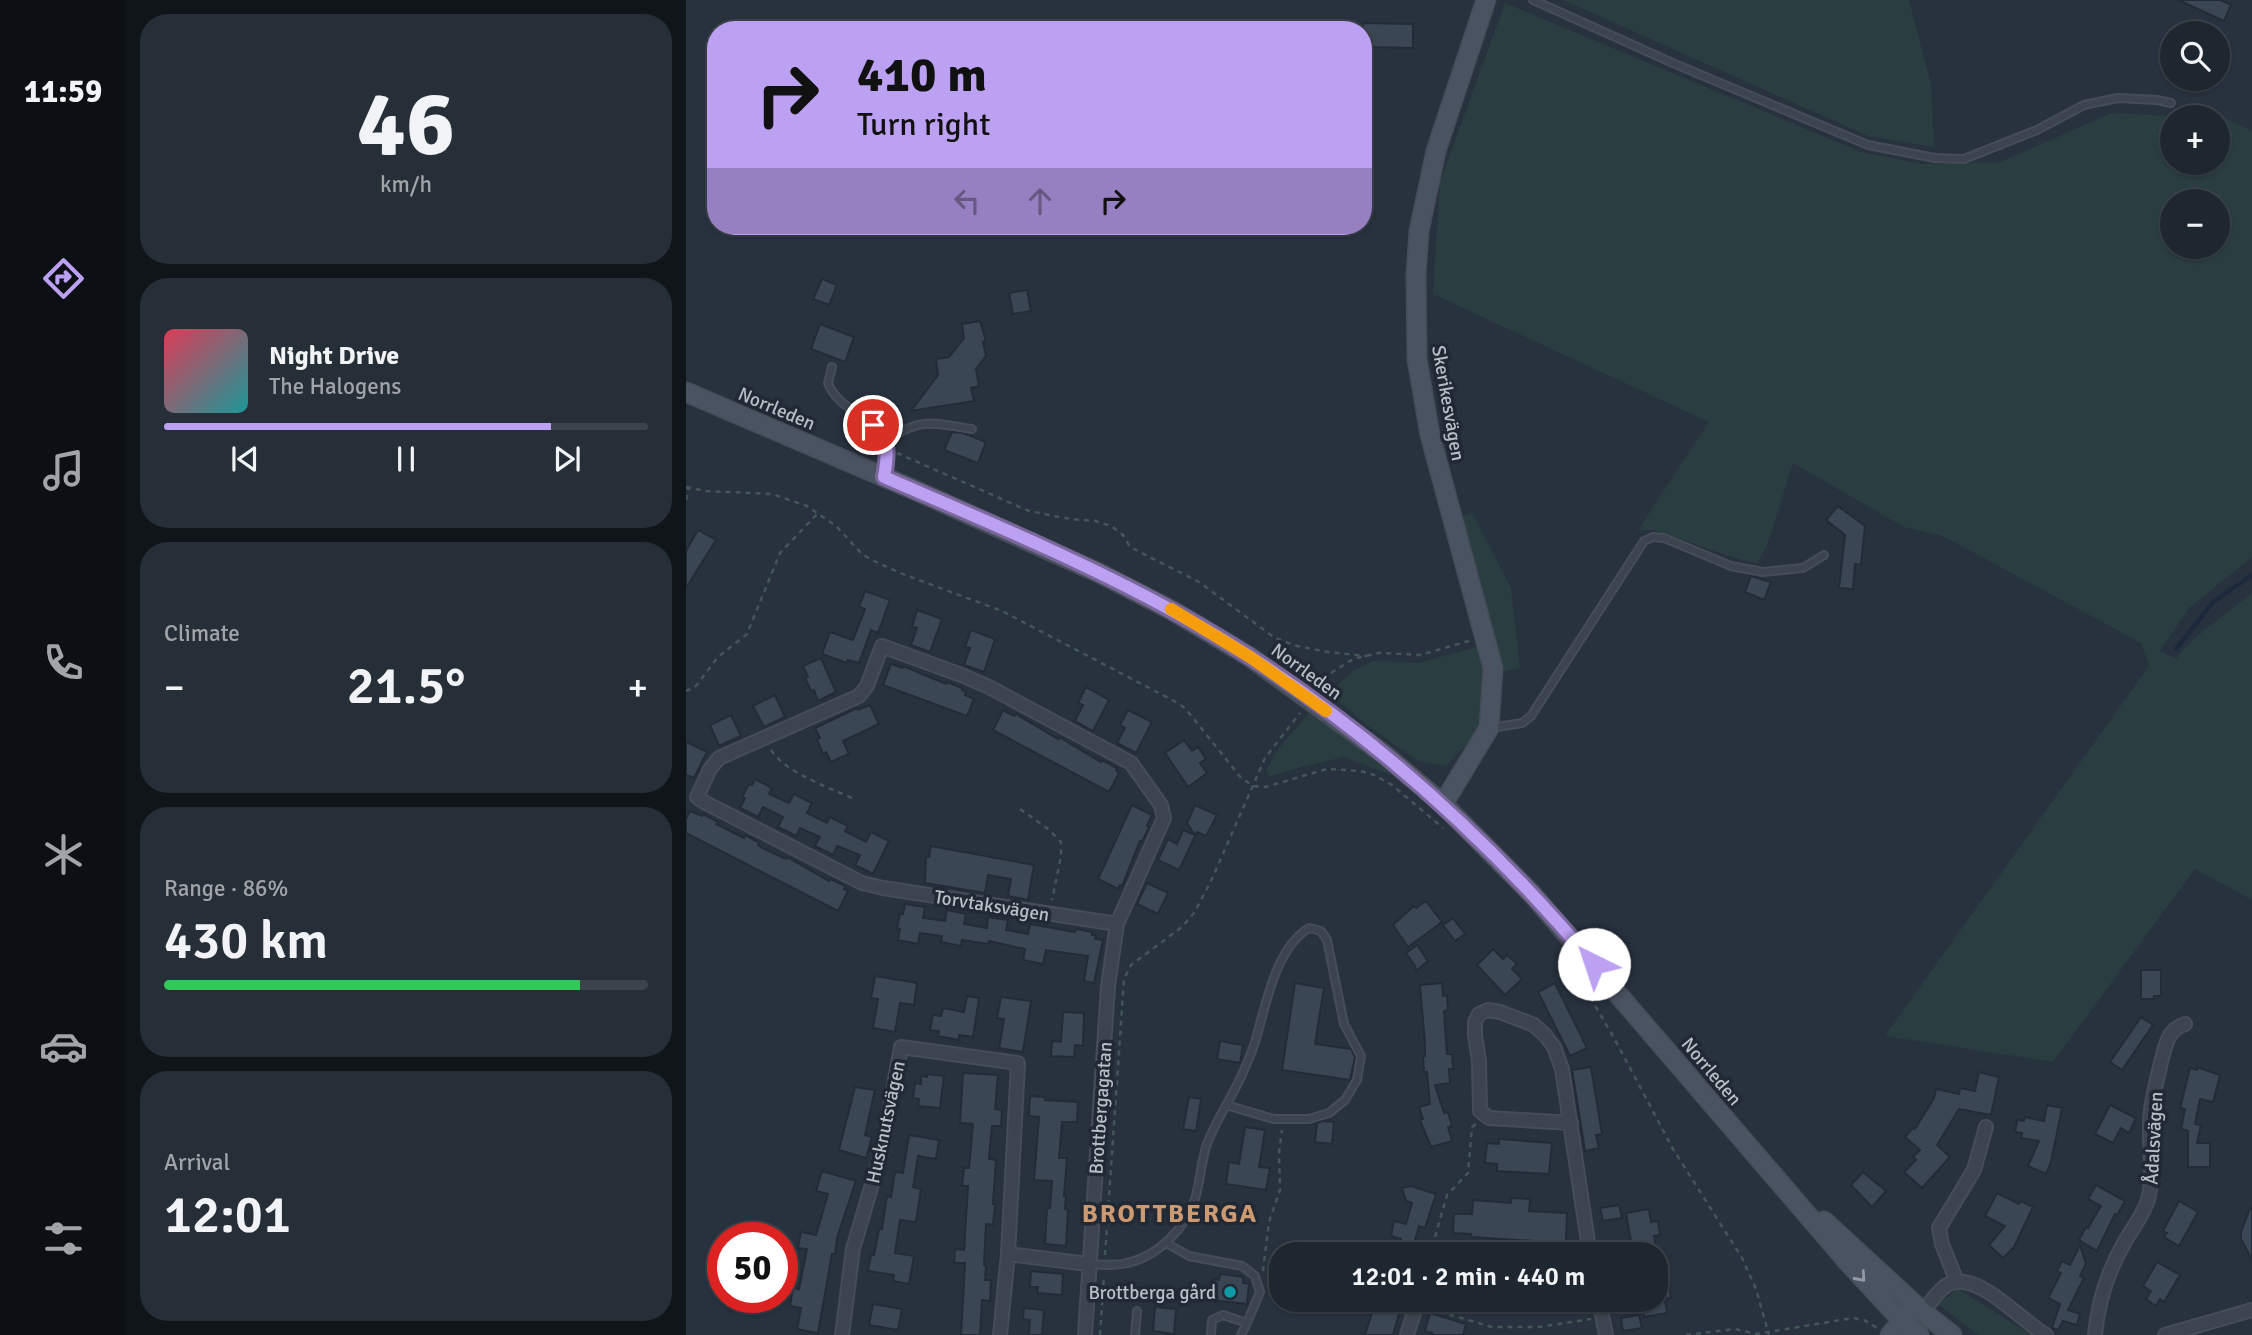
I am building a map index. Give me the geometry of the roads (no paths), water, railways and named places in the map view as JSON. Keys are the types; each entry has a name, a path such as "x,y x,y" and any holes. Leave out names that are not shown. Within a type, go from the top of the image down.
{"main road":[{"name":"Skerikesvägen","path":"1443,804 1489,728 1493,668 1430,435 1417,359 1415,312 1419,231 1436,151 1486,0"},
{"name":"Norrleden","path":"686,393 884,477 1099,573 1173,611 1261,664 1375,747 1443,804 1550,914 1846,1260 1918,1335"},
{"name":"Norrleden","path":"1769,1169 1952,1335"},
{"path":"1884,1333 1902,1321 1924,1312"},
{"path":"1918,1335 1924,1312"}],"street":[{"name":"Torvtaksvägen","path":"881,646 964,676 1131,763 1161,805 1164,818 1116,924 862,883 697,797 710,769 719,758 859,696 867,686 881,646"},
{"name":"Brottbergagatan","path":"1085,1335 1108,986 1116,924"},
{"path":"1571,1123 1489,1118 1480,1111 1475,1022 1479,1014 1488,1010 1519,1018 1534,1025 1554,1047 1562,1069 1571,1123 1586,1242"},
{"name":"Ådalsvägen","path":"2095,1335 2096,1319 2107,1278 2144,1209 2150,1192 2151,1107 2167,1039 2176,1027 2185,1024"},
{"name":"Husknutsvägen","path":"842,1335 853,1249 882,1150 901,1047 1018,1063 1008,1254 1000,1335"},
{"path":"1957,1282 1942,1244 1939,1228 1974,1170 1986,1127"},
{"path":"1008,1254 1088,1264"},
{"path":"1924,1312 1948,1284 1967,1281 1985,1289 2046,1335"},
{"path":"2165,1335 2252,1310"},
{"path":"1408,1335 1414,1312"},
{"path":"1602,1312 1606,1335"}],"lane":[{"path":"1532,0 1675,64 1868,145 1934,158 1964,159 2036,130 2084,105 2118,98 2171,103"},
{"path":"832,367 828,383 837,400 873,425 886,440 884,477"},
{"path":"886,440 908,426 927,422 972,429"},
{"path":"1489,728 1522,723 1531,716 1644,541 1653,537 1664,538 1731,566 1763,572 1803,568 1824,555"},
{"path":"1088,1264 1130,1263 1166,1243 1182,1223 1194,1202 1206,1147 1226,1105 1242,1074 1256,1038 1271,981 1297,935 1309,928 1321,931 1327,940 1344,1024 1361,1056 1357,1080 1345,1100 1329,1113 1310,1119 1274,1119 1226,1105"},
{"path":"1166,1243 1189,1256 1242,1266 1255,1276 1260,1292 1241,1335"},
{"path":"1135,1335 1137,1311"},
{"path":"1211,1335 1212,1320 1223,1315 1247,1323"}],"waterway":[{"path":"2176,649 2213,602 2252,575"}],"place":[{"name":"Brottberga gård","path":"1230,1292"}],"district":[{"name":"BROTTBERGA","path":"1170,1213"}]}
